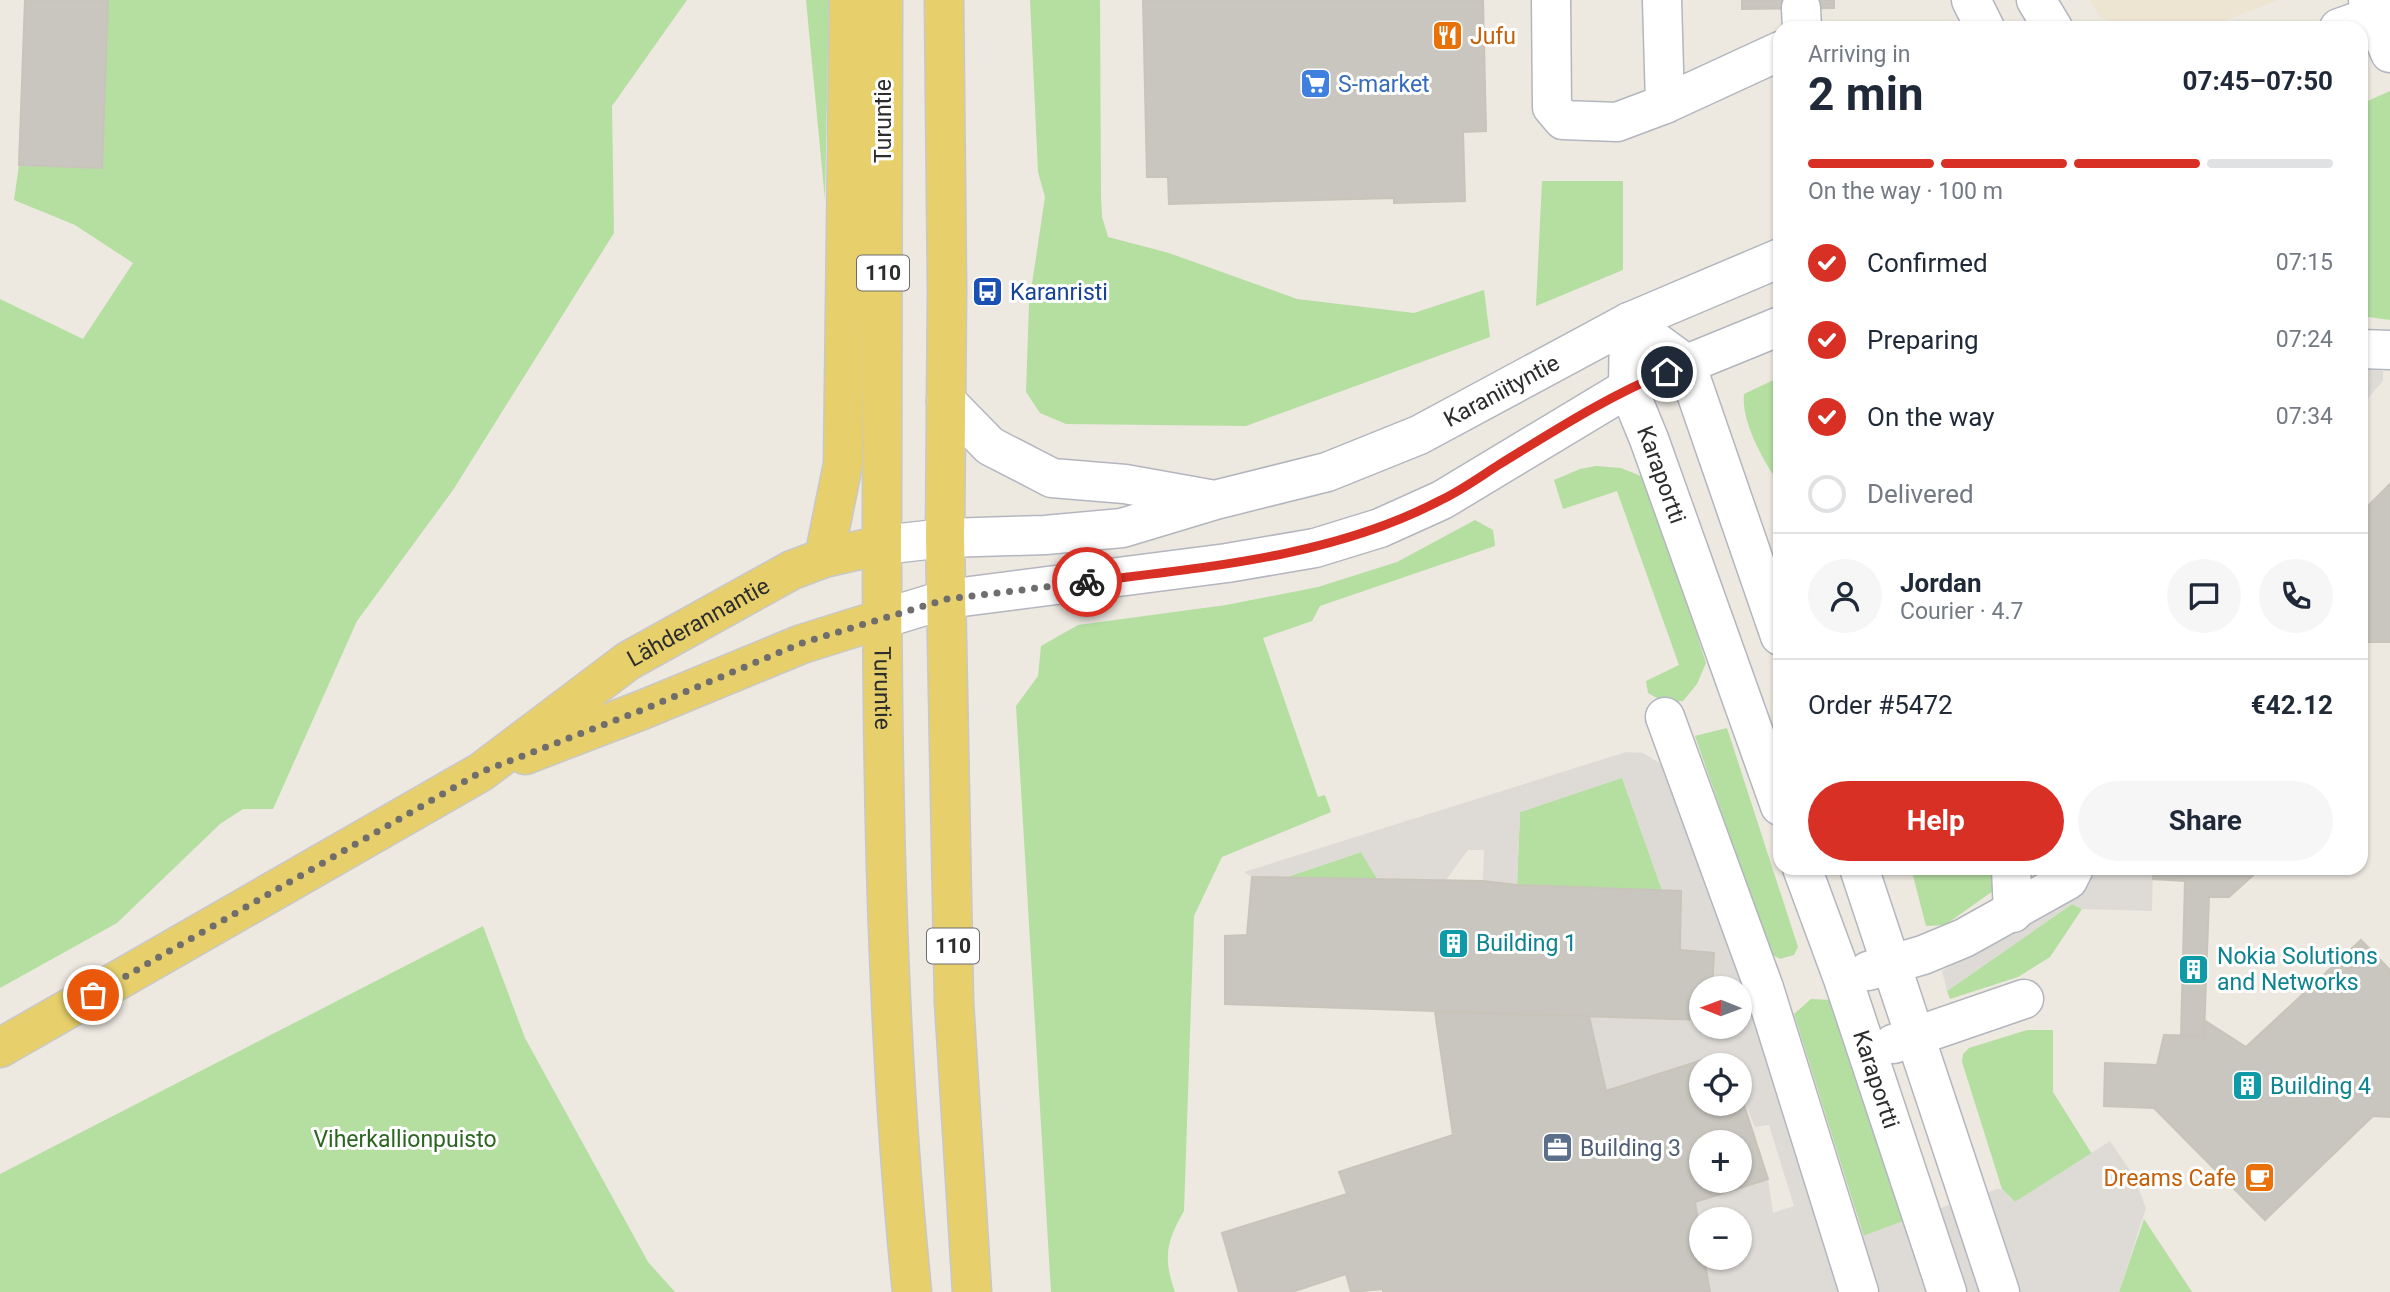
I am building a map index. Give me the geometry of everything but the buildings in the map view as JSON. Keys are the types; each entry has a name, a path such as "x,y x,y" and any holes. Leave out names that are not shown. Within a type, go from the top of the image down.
{"main road":[{"path":"824,558 843,464 849,0"},
{"name":"Turuntie","path":"883,0 882,619 891,1016 912,1292"},
{"name":"110","path":"944,0 945,538 954,1002 972,1292"},
{"name":"Lähderannantie","path":"0,1048 481,772 628,661 792,570 824,558 882,545"},
{"name":"Lähderannantie","path":"481,772 642,710 802,643 882,619"}],"street":[{"path":"1551,0 1552,107 1563,120 1617,122 1665,104 1773,54"},
{"path":"1662,0 1665,104"},
{"path":"1971,0 1982,21"},
{"path":"2036,0 2049,21"},
{"path":"2368,13 2390,55 2368,66"},
{"name":"Karaniityntie","path":"945,538 1045,535 1122,528 1215,500 1327,472 1419,436 1629,322 1773,261"},
{"path":"1629,322 1686,364 1773,616"},
{"name":"Karaportti","path":"1629,322 1628,388 1649,439 1773,786"},
{"path":"947,599 1227,563 1315,548 1367,532 1442,500 1628,388 1773,329"},
{"path":"2368,349 2390,350"},
{"name":"Karaniityntie","path":"946,401 990,446 1052,478 1125,484 1215,500"},
{"name":"Lähderannantie","path":"882,545 945,538"},
{"name":"Lähderannantie","path":"882,619 947,599"},
{"path":"1665,717 1764,988 1859,1292"},
{"name":"Karaportti","path":"1805,875 1843,979 1947,1292"},
{"path":"1861,875 2000,1292"},
{"path":"2011,875 2013,913"},
{"path":"1843,979 1964,939 2068,880 2070,875"},
{"path":"1868,1053 2024,999"}],"shaded area":[{"path":"2089,0 2278,0 2224,21 2110,21 2102,18"},
{"path":"2368,370 2383,371 2383,381 2368,400"},
{"path":"1626,752 1643,753 1670,769 1744,976 1713,976 1714,953 1680,950 1681,892 1662,890 1622,778 1520,812 1517,885 1483,881 1484,850 1468,850 1446,880 1378,880 1361,852 1284,878 1252,877 1244,872"},
{"path":"2085,875 2153,875 2152,911 2082,909 2072,904 1947,991 1942,971 2042,911"},
{"path":"1752,1003 1828,1249 1997,1189 2002,1189 2015,1202 2110,1141 2133,1175 2146,1208 2119,1292 1710,1292 1706,1270 1752,1270 1752,1207 1696,1207 1695,1202 1724,1193 1752,1193 1752,1184 1768,1179 1773,1213 1794,1206 1769,1125 1755,1127 1750,1116 1752,1053 1689,1053 1689,1064 1606,1091 1589,1016 1689,1020 1689,1040 1752,1040"}],"green space":[{"path":"108,0 687,0 612,106 614,233 453,490 357,621 273,809 243,809 220,824 117,923 0,988 0,299 83,339 133,263 75,225 14,200 19,165"},
{"path":"806,0 829,0 825,200"},
{"path":"1030,0 1100,0 1101,196 1102,217 1108,237 1169,253 1297,299 1414,313 1484,290 1490,337 1246,426 1066,424 1040,413 1026,392 1029,304 1045,197 1038,172"},
{"path":"2390,91 2390,320 2368,317 2368,101"},
{"path":"1542,181 1623,181 1623,270 1536,306"},
{"path":"1773,380 1773,473 1750,429 1744,394"},
{"path":"1596,466 1621,468 1648,479 1706,663 1697,684 1683,701 1664,702 1648,693 1646,681 1679,665 1617,491 1563,509 1554,480 1580,469"},
{"path":"1475,520 1493,530 1495,546 1320,606 1312,621 1263,638 1318,797 1325,795 1331,812 1222,857 1194,916 1184,1211 1173,1232 1168,1250 1169,1269 1175,1292 1051,1292 1016,706 1038,676 1041,646 1078,625 1226,605 1318,587 1397,562"},
{"path":"1727,728 1798,947 1794,955 1780,959 1771,954 1695,736"},
{"path":"1622,777 1662,890 1517,885 1520,812"},
{"path":"1361,852 1378,880 1284,878"},
{"path":"1913,875 1994,875 1993,891 1945,925 1926,926"},
{"path":"2072,904 2082,909 2050,957 2018,977 1950,999 1947,991"},
{"name":"Viherkallionpuisto","path":"483,926 525,1038 648,1262 675,1292 0,1292 0,1174"},
{"path":"1811,999 1831,1000 1911,1218 1864,1237 1794,1014"},
{"path":"2027,1030 2053,1030 2053,1092 2092,1154 2015,1202 2002,1189 1962,1062 1963,1054 1969,1048"},
{"path":"2144,1219 2192,1292 2119,1292"}],"way so far":[{"path":"93,995 481,772 642,710 802,643 947,599 1087,582"}],"place":[{"name":"Jufu","path":"1447,36"},
{"name":"S-market","path":"1315,84"},
{"name":"Karanristi","path":"987,292"},
{"name":"Building 1","path":"1453,943"},
{"name":"Nokia Solutions and Networks","path":"2194,969"},
{"name":"Building 4","path":"2247,1086"},
{"name":"Building 3","path":"1557,1148"},
{"name":"Dreams Cafe","path":"2259,1178"}],"route":[{"path":"1087,582 1315,548 1380,528 1442,500 1628,388 1667,372"}]}
